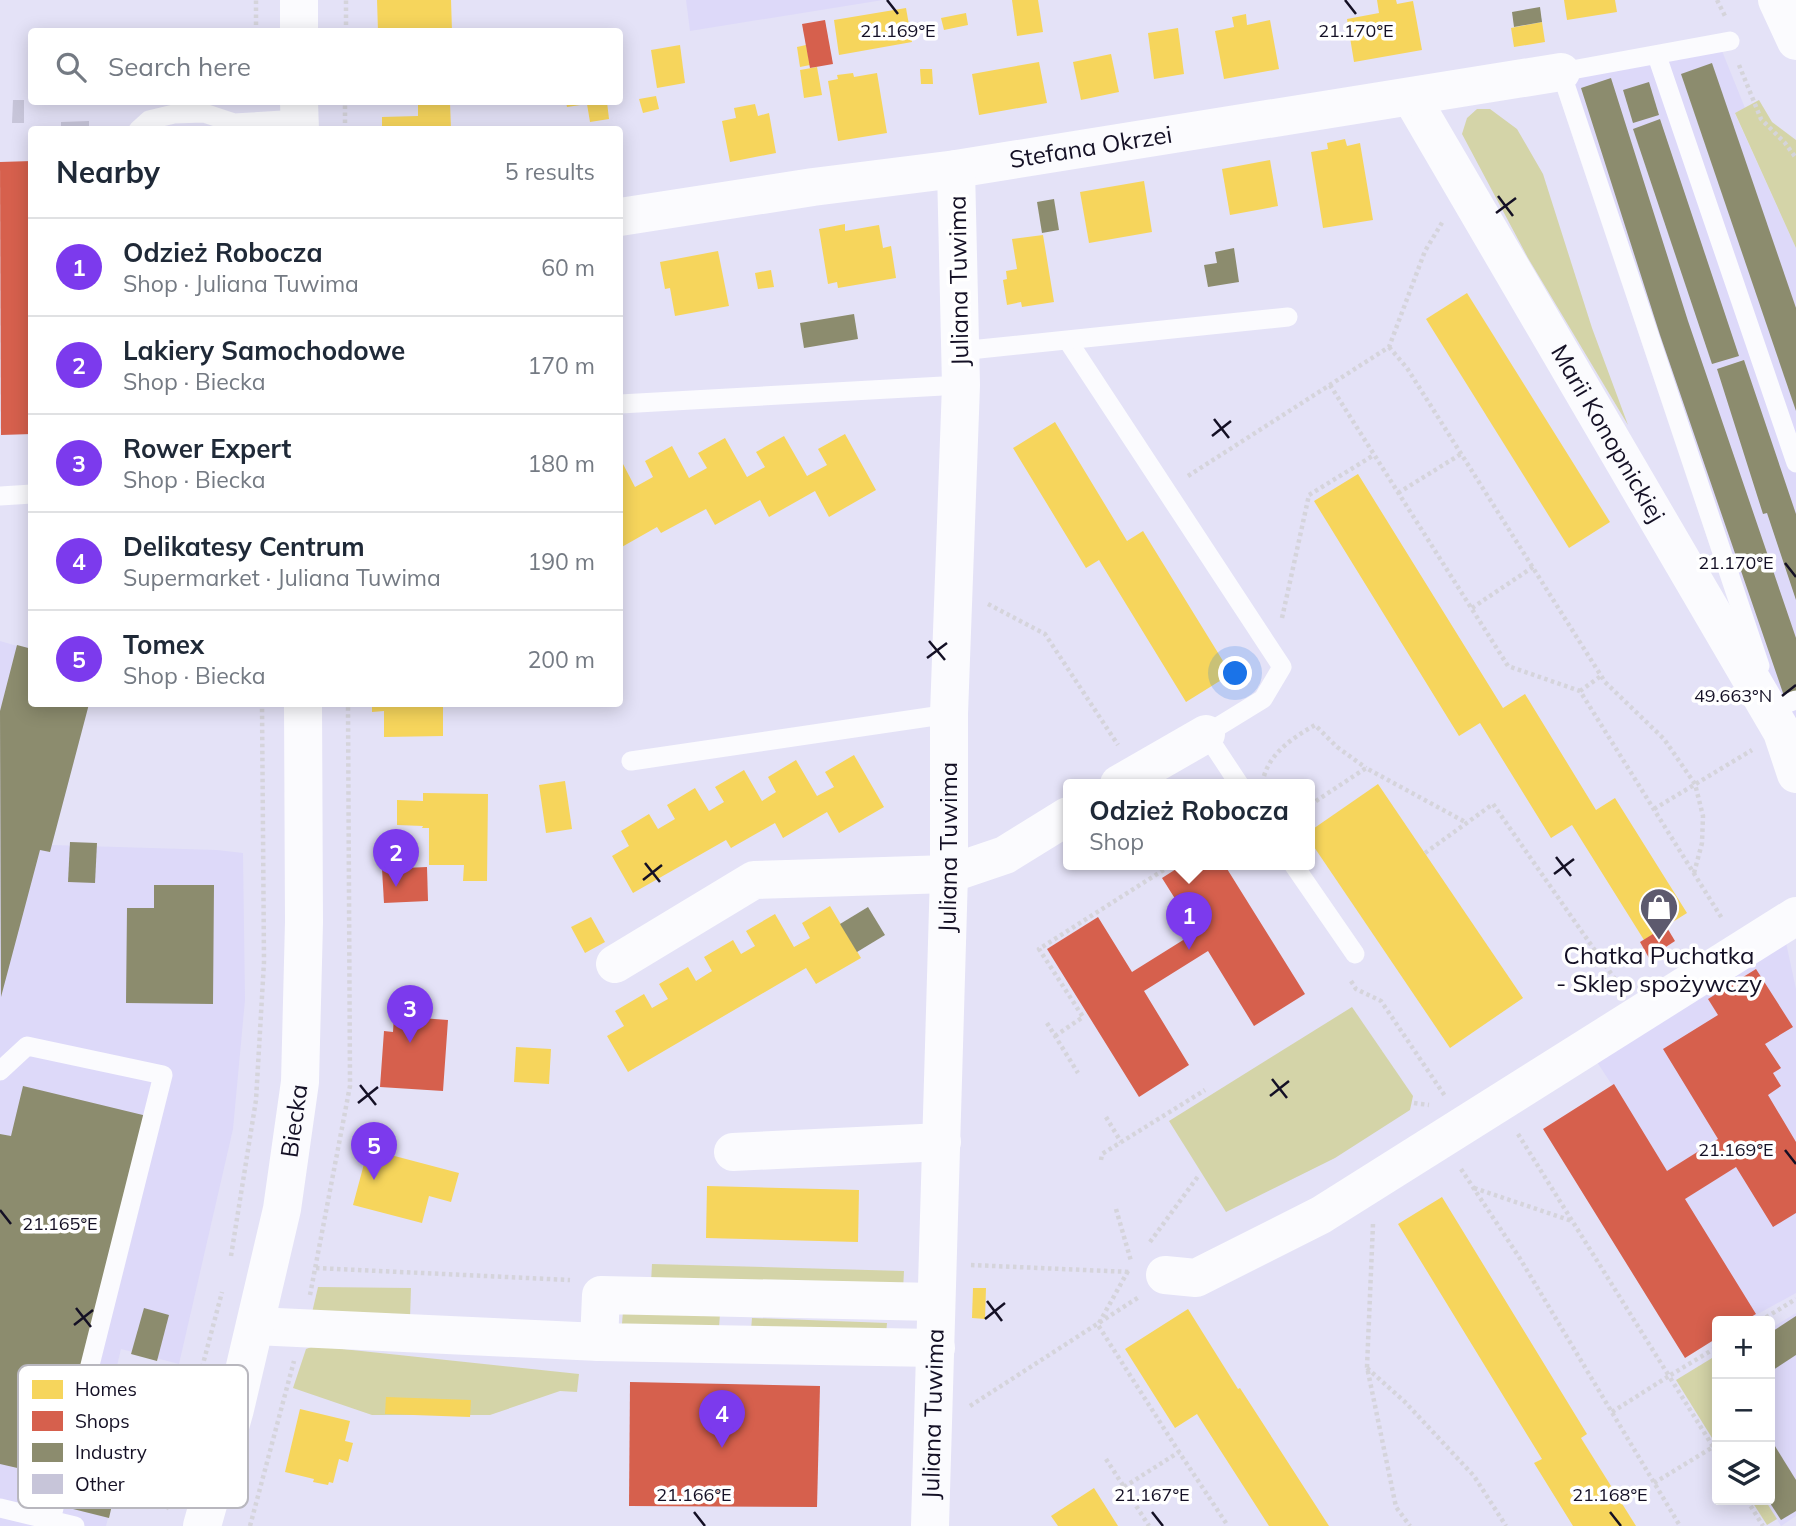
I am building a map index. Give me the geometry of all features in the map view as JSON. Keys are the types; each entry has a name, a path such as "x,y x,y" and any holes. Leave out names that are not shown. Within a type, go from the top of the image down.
{"street":[{"path":"299,0 299,28"},
{"path":"1777,0 1795,37"},
{"name":"Stefana Okrzei","path":"623,217 813,187 957,169 1561,72"},
{"name":"Marii Konopnickiej","path":"1411,97 1784,714 1796,774"},
{"name":"Juliana Tuwima","path":"930,1526 949,874 949,714 960,368 957,169"},
{"name":"Biecka","path":"245,1365 282,1209 300,1082 304,922 303,707"},
{"path":"1128,778 1206,734"},
{"path":"615,964 754,880 949,874 1005,855 1063,819"},
{"path":"1146,1260 1196,1278 1321,1215 1796,916"},
{"path":"733,1152 942,1142"},
{"path":"599,1342 601,1295 936,1302"},
{"path":"254,1326 599,1342 936,1348"}],"lane":[{"path":"1730,41 1561,72 1784,714"},
{"path":"1657,56 1796,463"},
{"path":"142,126 149,120 174,114 204,113 234,123 299,117"},
{"path":"623,404 960,368 1068,341 1288,317"},
{"path":"1068,341 1282,667 1263,699 1206,734 1236,779"},
{"path":"0,496 28,494"},
{"path":"631,761 949,714"},
{"path":"1297,870 1356,954"},
{"path":"0,1071 27,1046 163,1075 90,1365"},
{"path":"0,1508 75,1526"},
{"path":"51,1520 54,1508"}],"path":[{"path":"256,0 256,28"},
{"path":"346,0 346,28"},
{"path":"1730,41 1761,119 1796,158"},
{"path":"345,105 345,126"},
{"path":"1167,490 1388,347 1425,251 1464,186"},
{"path":"1388,347 1407,368 1601,676 1664,739 1695,784 1703,816 1702,843 1694,873"},
{"path":"1330,385 1508,666 1580,691 1742,950"},
{"path":"1398,493 1461,454"},
{"path":"1274,653 1309,495 1374,455"},
{"path":"1472,608 1533,568"},
{"path":"953,586 1045,634 1128,778"},
{"path":"1580,691 1601,676"},
{"path":"230,1264 256,1100 264,962 262,707"},
{"path":"1654,809 1695,784 1784,714"},
{"path":"1265,779 1267,765 1276,753 1315,725 1337,747 1366,768 1467,823"},
{"path":"1315,802 1366,768"},
{"path":"1425,853 1493,804 1639,1014"},
{"path":"1055,1036 1083,1017 1038,949 1163,870"},
{"path":"1349,978 1356,989 1381,1001 1453,1132 1473,1188 1519,1257 1680,1526"},
{"path":"1047,1023 1078,1073"},
{"path":"1101,1160 1102,1154 1205,1090"},
{"path":"1499,1104 1712,1444"},
{"path":"1106,1117 1121,1142"},
{"path":"1098,1325 1127,1272 1146,1260 1199,1175"},
{"path":"1375,1181 1367,1367 1396,1507 1410,1526"},
{"path":"1473,1188 1573,1222"},
{"path":"934,1428 1098,1325 1159,1283 1116,1209"},
{"path":"958,1264 1127,1272 1146,1260"},
{"path":"316,1268 602,1281 601,1295"},
{"path":"203,1365 223,1290"},
{"path":"1768,1316 1796,1299"},
{"path":"1098,1325 1228,1526"},
{"path":"1612,1412 1712,1350"},
{"path":"1367,1367 1405,1402 1474,1476 1506,1526"},
{"path":"1654,1483 1712,1448"},
{"path":"1124,1488 1179,1452"},
{"path":"1106,1459 1149,1526"},
{"path":"250,1526 267,1461"},
{"path":"1749,1505 1763,1526"},
{"path":"171,1508 186,1519"}],"shaded area":[{"path":"686,0 883,0 690,31"},
{"path":"1720,46 1745,108 1735,114 1796,248 1796,789 1557,76"},
{"path":"0,641 28,649 28,707 88,707 52,845 243,853 245,1000 233,1129 179,1364 121,1349 117,1365 18,1365 18,1508 111,1508 106,1526 0,1526"},
{"path":"1785,938 1796,989 1796,1293 1756,1315 1614,1085 1595,1059"},
{"path":"1796,1313 1796,1516 1781,1526 1768,1505 1775,1505 1775,1326"}],"green space":[{"path":"1759,100 1772,122 1796,140 1796,248 1735,113"},
{"path":"1477,109 1490,109 1517,129 1543,174 1592,328 1628,425 1528,258 1462,134 1467,118"},
{"path":"1352,1007 1413,1096 1410,1110 1335,1158 1226,1212 1169,1121"},
{"path":"652,1264 904,1271 903,1290 651,1283"},
{"path":"318,1287 411,1288 410,1318 311,1317"},
{"path":"623,1311 720,1314 719,1327 622,1324"},
{"path":"752,1318 887,1323 886,1334 751,1330"},
{"path":"314,1346 579,1374 577,1392 560,1391 490,1415 372,1415 293,1388 306,1349"},
{"path":"1712,1358 1712,1438 1676,1380"},
{"path":"1754,1505 1768,1505 1777,1519 1767,1525"}],"building: Homes":[{"path":"377,0 451,0 452,28 378,28"},
{"path":"1012,0 1038,0 1043,32 1017,36"},
{"path":"1377,0 1396,0 1397,4 1413,1 1422,50 1354,62 1347,19 1379,13"},
{"path":"1564,0 1615,0 1617,12 1567,20"},
{"path":"906,8 912,42 839,55 834,20"},
{"path":"966,13 968,25 944,30 941,18"},
{"path":"1246,14 1247,25 1270,20 1279,69 1224,79 1215,31 1234,27 1232,17"},
{"path":"1542,22 1545,42 1514,47 1511,28"},
{"path":"1178,28 1184,74 1154,79 1148,33"},
{"path":"680,45 685,83 657,88 651,50"},
{"path":"806,45 810,65 800,67 797,47"},
{"path":"1111,54 1119,92 1081,100 1073,62"},
{"path":"1039,62 1047,103 979,115 972,74"},
{"path":"817,67 822,95 804,98 800,70"},
{"path":"920,69 932,69 933,84 921,84"},
{"path":"853,73 854,77 877,73 887,133 838,141 828,81 838,79 837,75"},
{"path":"656,96 659,109 643,113 639,99"},
{"path":"755,104 758,116 769,113 776,153 730,162 722,121 736,118 734,108"},
{"path":"418,105 450,105 451,126 382,126 382,117 418,116"},
{"path":"587,105 607,105 609,119 590,122"},
{"path":"1345,139 1347,146 1360,143 1373,220 1323,228 1311,152 1328,149 1327,143"},
{"path":"1270,160 1278,206 1230,215 1222,169"},
{"path":"1144,181 1152,232 1089,243 1080,192"},
{"path":"845,224 845,231 879,225 883,248 891,246 896,278 838,288 837,282 828,284 819,229"},
{"path":"1043,235 1054,302 1022,307 1021,302 1007,305 1003,280 1007,279 1006,271 1017,269 1012,239"},
{"path":"718,251 729,306 675,316 670,288 665,289 660,262"},
{"path":"771,270 774,287 758,289 755,273"},
{"path":"1467,293 1610,522 1569,548 1426,319"},
{"path":"1055,422 1127,541 1143,531 1231,674 1186,702 1099,560 1086,568 1013,448"},
{"path":"845,434 876,490 829,517 815,491 769,517 760,500 715,525 706,509 661,533 657,527 623,546 623,464 635,487 653,477 645,461 672,446 689,478 707,468 698,453 725,438 747,477 765,467 756,452 784,436 807,476 827,465 818,449"},
{"path":"1358,474 1503,708 1525,694 1596,810 1615,798 1687,913 1644,940 1572,825 1551,838 1480,723 1459,736 1314,501"},
{"path":"372,707 443,707 443,736 384,737 384,711 372,712"},
{"path":"854,755 884,807 839,833 827,812 783,838 775,823 731,848 726,840 633,893 612,856 629,846 621,831 649,814 658,829 675,819 667,805 695,788 709,811 724,802 715,787 744,770 762,801 776,792 768,777 796,760 817,796 834,787 825,772"},
{"path":"565,781 572,829 546,833 539,785"},
{"path":"1378,784 1523,998 1450,1048 1315,848 1315,828"},
{"path":"423,793 488,794 487,881 463,881 464,865 429,865 429,828 397,825 397,800 423,801"},
{"path":"830,906 861,958 816,984 806,968 628,1072 607,1036 624,1026 615,1011 644,994 652,1008 668,999 659,984 688,967 696,981 712,971 704,957 733,940 741,954 755,946 746,931 775,914 794,947 810,938 802,923"},
{"path":"591,917 605,942 585,953 571,927"},
{"path":"516,1047 551,1049 549,1084 514,1082"},
{"path":"368,1149 459,1173 451,1202 429,1196 422,1223 353,1205"},
{"path":"707,1186 859,1190 858,1242 706,1238"},
{"path":"1442,1197 1587,1434 1581,1438 1636,1526 1573,1526 1534,1463 1542,1459 1398,1224"},
{"path":"973,1288 986,1288 985,1319 972,1318"},
{"path":"1188,1309 1329,1526 1269,1526 1197,1414 1175,1428 1125,1349"},
{"path":"386,1397 471,1400 470,1417 385,1414"},
{"path":"300,1409 350,1421 345,1441 353,1443 348,1462 339,1459 333,1483 329,1482 328,1485 313,1482 314,1479 285,1472"},
{"path":"1094,1488 1118,1526 1058,1526 1051,1516"}],"building: Shops":[{"path":"825,20 833,64 810,68 802,24"},
{"path":"28,161 28,434 1,435 0,162"},
{"path":"427,867 428,901 384,903 382,869"},
{"path":"1175,870 1228,870 1305,994 1254,1026 1208,951 1144,991 1189,1065 1139,1097 1047,949 1098,917 1132,972 1196,932 1162,878"},
{"path":"1666,926 1675,941 1649,958 1640,942"},
{"path":"1756,969 1793,1027 1765,1044 1781,1068 1773,1073 1781,1086 1768,1095 1796,1142 1796,1213 1773,1227 1736,1167 1685,1199 1756,1314 1712,1316 1712,1341 1685,1358 1543,1129 1614,1084 1667,1171 1718,1139 1663,1049 1718,1015 1708,999"},
{"path":"394,1016 448,1020 443,1091 380,1087 384,1031 393,1032"},
{"path":"630,1382 820,1386 817,1507 629,1506"}],"building: Industry":[{"path":"1540,7 1542,22 1514,27 1512,12"},
{"path":"1712,63 1796,308 1796,411 1681,74"},
{"path":"1611,78 1688,321 1796,638 1796,692 1784,696 1660,335 1581,88"},
{"path":"1649,82 1659,115 1633,123 1623,90"},
{"path":"1660,119 1739,356 1712,364 1633,129"},
{"path":"1054,199 1059,230 1042,233 1037,202"},
{"path":"1234,248 1239,282 1208,287 1204,265 1217,263 1215,252"},
{"path":"854,314 858,339 804,348 800,323"},
{"path":"1744,360 1796,514 1796,600 1767,513 1763,514 1717,369"},
{"path":"17,645 28,648 28,707 88,707 50,852 40,850 1,997 0,711"},
{"path":"70,842 97,843 95,883 68,882"},
{"path":"154,885 214,885 213,1004 126,1003 127,908 154,908"},
{"path":"868,907 885,935 857,952 840,924"},
{"path":"23,1086 147,1116 88,1365 18,1365 18,1468 0,1464 0,1134 11,1136"},
{"path":"144,1308 169,1315 157,1361 131,1354"},
{"path":"1796,1316 1796,1355 1775,1369 1775,1330"},
{"path":"1775,1446 1796,1480 1796,1511 1781,1520 1771,1505 1775,1505"},
{"path":"73,1508 111,1508 109,1518"}],"building: Other":[{"path":"13,100 24,100 24,123 12,123"},
{"path":"89,121 89,126 61,126 61,122"}],"place":[{"name":"Lakiery Samochodowe","path":"396,887"},
{"name":"Chatka Puchatka - Sklep spożywczy","path":"1659,941"},
{"name":"Odzież Robocza","path":"1189,950"},
{"name":"Rower Expert","path":"410,1043"},
{"name":"Tomex","path":"374,1180"},
{"name":"Delikatesy Centrum","path":"722,1448"}]}
